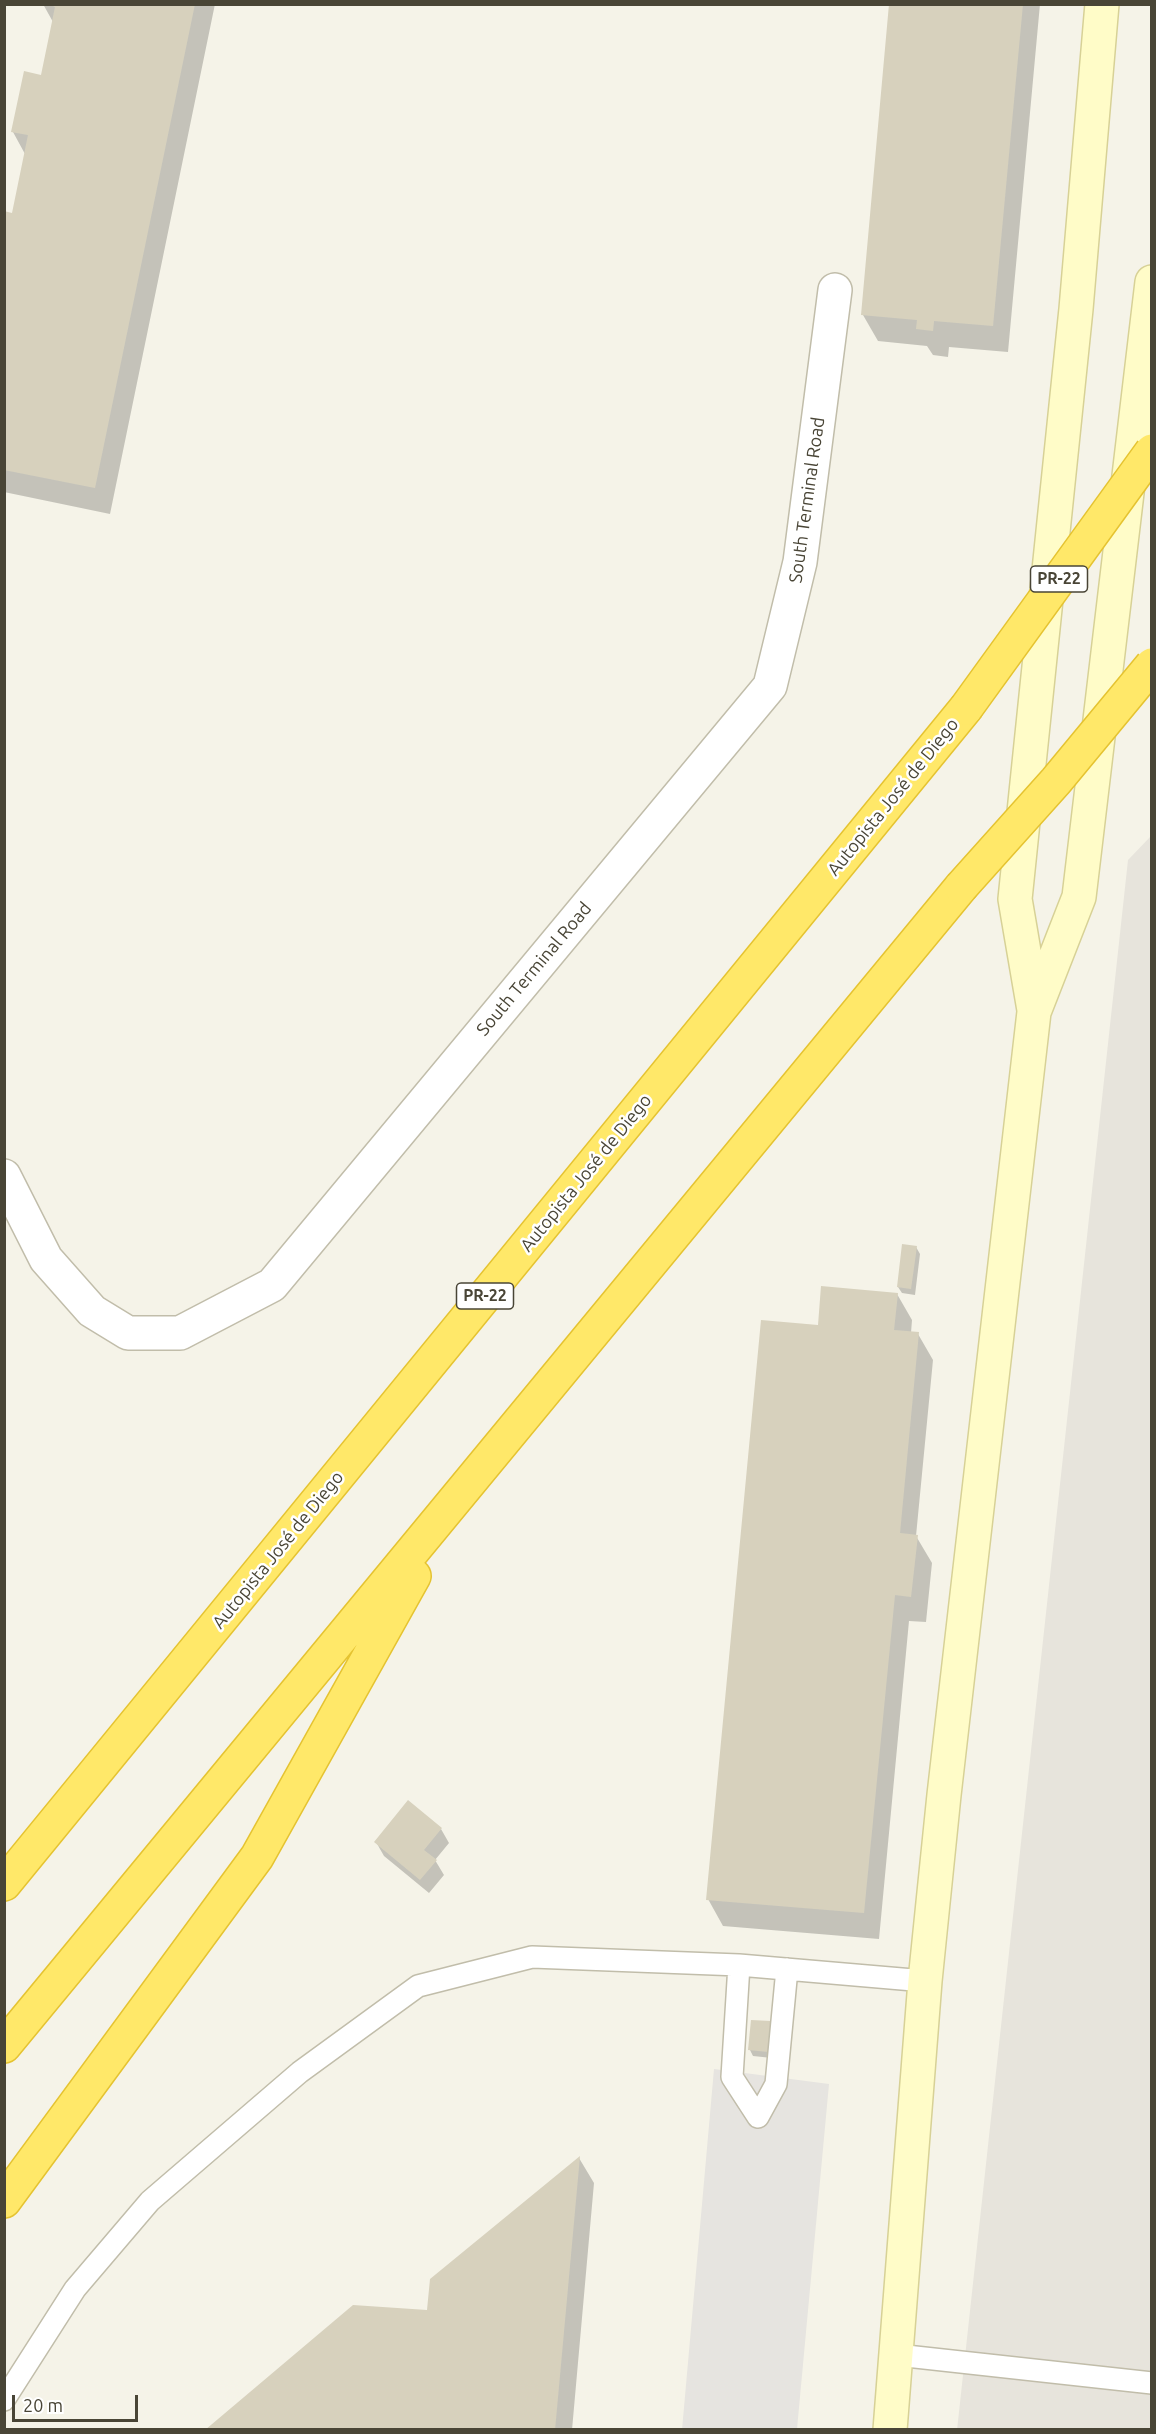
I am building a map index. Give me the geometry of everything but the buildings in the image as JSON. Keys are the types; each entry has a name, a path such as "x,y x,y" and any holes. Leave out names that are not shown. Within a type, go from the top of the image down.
{"highway":[{"name":"Autopista José de Diego","path":"4,1884 966,708 1152,451"},
{"path":"4,2046 961,887 1056,781 1152,665"},
{"path":"4,2201 257,1857 453,1505"}],"street":[{"path":"1034,1012 1016,898 1076,309 1102,4"},
{"path":"890,2430 925,1981 944,1795 1034,1012 1079,897 1152,282"},
{"name":"South Terminal Road","path":"4,1176 46,1259 92,1311 128,1333 180,1333 272,1285 770,686 801,562 835,290"}],"lane":[{"path":"4,2400 75,2289 150,2200 300,2072 418,1986 532,1957 739,1965 925,1981"},
{"path":"739,1965 732,2077 758,2117 776,2084 787,1969"},
{"path":"897,2355 1152,2383"}],"shaded area":[{"path":"1151,836 1151,2429 957,2430 1128,860"},
{"path":"714,2069 829,2084 797,2429 682,2430"}]}
